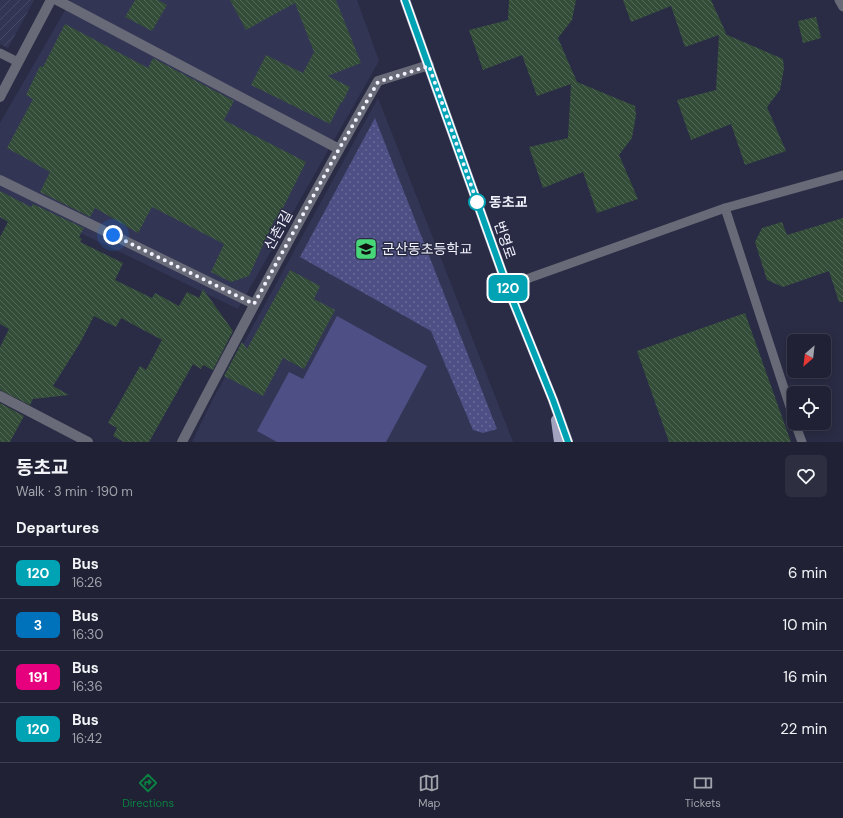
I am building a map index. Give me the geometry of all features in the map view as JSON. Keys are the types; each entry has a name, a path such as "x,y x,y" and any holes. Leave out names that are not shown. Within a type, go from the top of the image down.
{"main road":[{"name":"번영로","path":"405,0 507,286 553,400 568,442"},
{"path":"553,400 559,442"}],"street":[{"path":"0,97 51,0"},
{"path":"57,0 339,149"},
{"name":"신촌1길","path":"182,442 254,304 339,149 378,82 429,66"},
{"path":"0,180 254,304"},
{"path":"0,396 88,442"}],"lane":[{"path":"839,0 843,7"},
{"path":"0,53 18,62"},
{"path":"507,286 725,208 843,175"},
{"path":"725,208 787,398"},
{"path":"798,430 802,442"}],"shaded area":[{"path":"0,0 34,0 8,48 0,44"},
{"path":"71,0 357,0 379,61 238,309 0,194 0,123"},
{"name":"군산동초등학교","path":"378,98 513,442 192,442 213,399"},
{"path":"375,118 497,429 483,433 473,430 431,331 300,257"},
{"path":"337,316 427,366 386,442 277,442 257,431 289,372 303,379"}],"building":[{"path":"135,0 158,0 167,5 152,31 125,17"},
{"path":"230,0 336,0 361,63 328,76 350,87 330,124 251,85 266,55 303,73 314,52 295,3 246,30"},
{"path":"509,0 576,0 572,20 558,38 577,82 635,106 636,115 632,138 619,155 638,199 597,213 583,172 543,188 529,147 568,138 571,84 537,96 522,55 483,70 469,30 508,20"},
{"path":"623,0 711,0 726,33 725,34 783,59 784,68 780,90 767,107 786,151 745,165 731,124 691,140 677,100 716,90 719,35 685,47 671,6 631,22"},
{"path":"816,17 821,38 803,43 798,21"},
{"path":"65,24 148,68 153,58 234,101 224,120 306,162 277,220 275,219 249,276 231,282 211,272 224,244 152,207 138,233 95,208 90,217 40,192 50,172 7,148 33,99 26,95 40,66 43,67"},
{"path":"0,191 31,207 33,204 84,228 79,237 82,239 80,242 123,263 115,280 152,298 155,293 179,306 187,292 199,298 203,289 233,331 213,370 203,365 201,369 193,364 149,442 124,442 113,436 117,428 108,423 140,366 146,370 162,340 121,318 116,327 94,316 80,343 53,386 69,395 33,399 30,405 0,390 0,347 9,329 0,324 0,237 8,222 0,217"},
{"path":"843,218 843,302 839,302 829,271 783,287 767,280 755,242 762,228 782,222 787,235"},
{"path":"290,270 320,286 314,299 335,310 304,369 283,358 263,396 224,376 242,342 247,349"},
{"path":"745,313 791,442 669,442 637,351"},
{"path":"0,403 24,416 10,442 0,442"}],"bus line":[{"name":"120","path":"405,0 507,286 553,400 568,442"}],"place":[{"name":"동초교","path":"477,202"},
{"name":"군산동초등학교","path":"366,249"}],"route":[{"path":"113,235 254,304 339,149 378,82 429,66 477,202"}]}
